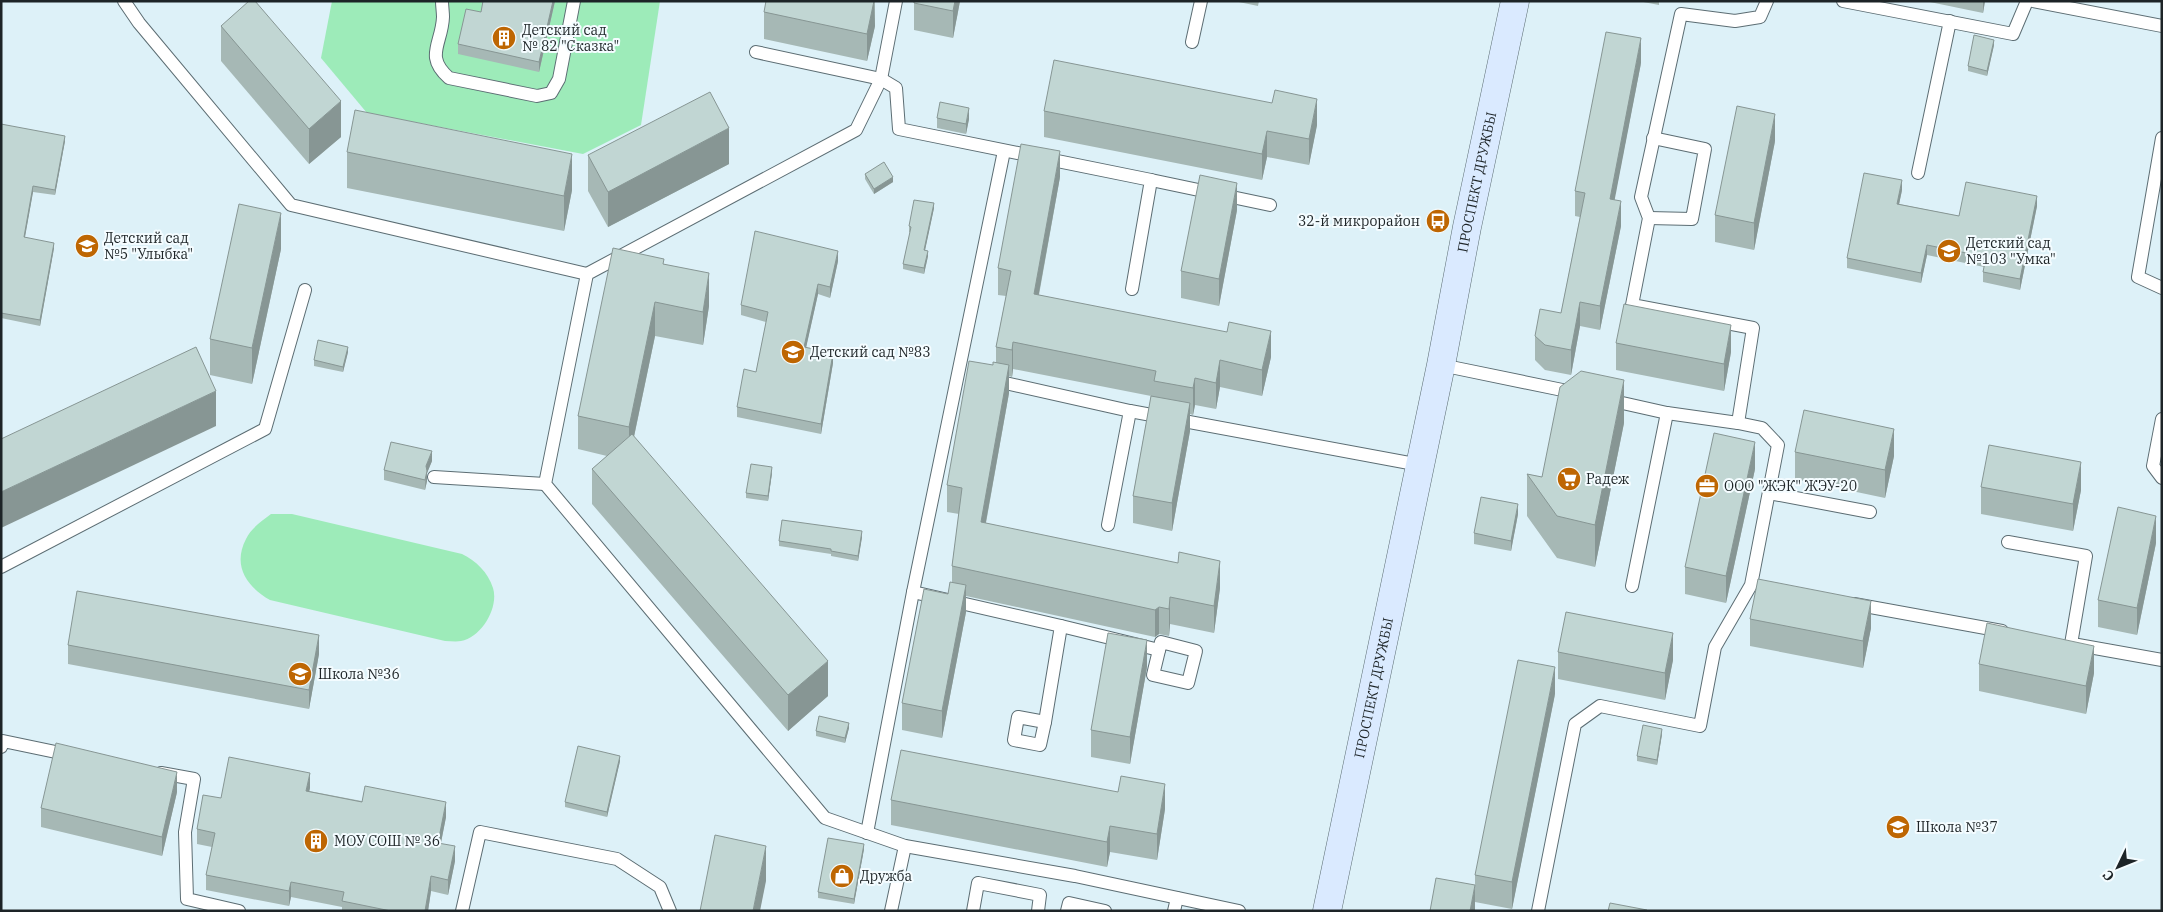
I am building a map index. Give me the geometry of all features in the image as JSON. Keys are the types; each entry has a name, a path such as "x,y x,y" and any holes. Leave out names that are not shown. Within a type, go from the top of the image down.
{"street":[{"name":"ПРОСПЕКТ ДРУЖБЫ","path":"1327,911 1515,1"}],"lane":[{"path":"124,1 139,23 291,205 587,274 856,130 881,79 896,1"},
{"path":"442,1 443,18 435,54 438,69 449,78 537,96 551,93 559,79 574,1"},
{"path":"1192,42 1201,1"},
{"path":"1738,423 1753,328 1632,305 1649,218 1642,197 1653,138 1681,14 1735,20 1760,17 1767,1"},
{"path":"1843,1 2013,34 2027,1"},
{"path":"2034,1 2162,26"},
{"path":"1918,174 1950,21"},
{"path":"756,52 881,79 896,88 899,129 1270,205"},
{"path":"1649,218 1692,219 1705,149 1653,138"},
{"path":"2162,138 2138,277 2162,288"},
{"path":"867,834 913,592 968,375 1004,151"},
{"path":"1132,289 1152,180"},
{"path":"545,484 587,274"},
{"path":"1,567 265,428 305,290"},
{"path":"1441,365 1667,413 1762,428 1778,445 1756,586 1715,646 1700,726 1600,706 1575,724 1538,911"},
{"path":"968,375 1130,411 1420,465"},
{"path":"1108,524 1130,411"},
{"path":"1632,586 1667,413"},
{"path":"2162,418 2153,466 2162,478"},
{"path":"434,477 545,484 825,818 905,846 1075,876 1176,904 1239,911"},
{"path":"1769,493 1870,512"},
{"path":"2008,542 2086,556 2066,643 2162,660"},
{"path":"913,592 1159,650"},
{"path":"1838,601 2013,634"},
{"path":"1045,722 1061,626"},
{"path":"1,747 3,741 82,757"},
{"path":"147,770 194,779 185,832 187,898 239,911"},
{"path":"462,911 480,832 617,859 660,886 670,911"},
{"path":"891,911 905,846"},
{"path":"1030,892 1036,870"},
{"path":"973,911 978,883 1040,895 1038,911"},
{"path":"1067,911 1069,903 1106,911"}],"green space":[{"path":"332,1 660,1 641,125 583,154 367,113 321,58"},
{"path":"271,514 292,514 462,554 481,568 491,582 494,596 491,612 476,634 459,641 445,641 270,600 255,589 244,575 241,567 241,558 242,549 248,535"}],"building":[{"path":"249,1 255,1 341,101 309,129 221,26"},
{"name":"Детский сад № 82 \"Сказка\"","path":"483,1 553,1 539,62 458,44 466,9 481,12"},
{"path":"766,1 874,1 867,34 764,12"},
{"path":"914,1 955,1 953,11 914,3"},
{"path":"1606,32 1641,38 1610,199 1621,201 1600,306 1580,302 1571,350 1545,345 1535,336 1540,309 1561,313 1585,193 1575,191"},
{"path":"1974,35 1994,40 1987,71 1968,66"},
{"path":"1054,60 1272,103 1275,90 1317,99 1309,139 1267,131 1262,154 1044,111"},
{"path":"710,92 729,128 608,192 588,155"},
{"path":"940,102 969,108 966,124 937,118"},
{"path":"1737,106 1775,114 1754,223 1715,215"},
{"path":"355,110 572,154 564,196 347,152"},
{"path":"1,124 65,136 55,190 33,186 24,237 54,243 40,320 1,313"},
{"path":"1021,144 1060,151 1034,294 1227,332 1229,322 1271,331 1262,370 1220,360 1216,383 1195,378 1193,388 1154,381 1156,371 1013,342 1012,350 996,347 1011,271 998,268"},
{"path":"884,162 893,177 874,189 865,174"},
{"path":"1864,173 1902,180 1897,204 1959,216 1966,182 2037,196 2020,279 1983,272 1986,257 1927,245 1921,273 1847,258"},
{"path":"1200,175 1237,183 1219,279 1181,271"},
{"path":"914,200 934,203 924,250 928,251 924,268 903,264 911,227 909,226"},
{"path":"239,204 281,213 252,348 210,339"},
{"path":"755,231 838,251 830,287 818,284 804,347 833,353 821,424 737,407 744,369 756,372 768,312 741,305"},
{"path":"613,248 664,259 663,264 709,273 703,312 655,302 629,427 578,416"},
{"path":"1624,304 1731,325 1724,364 1616,343"},
{"path":"318,340 348,347 343,367 314,360"},
{"path":"196,347 216,391 1,492 1,439"},
{"path":"969,361 993,365 993,362 1009,365 981,522 1178,563 1179,552 1220,561 1214,606 1170,597 1169,609 1159,607 1155,610 952,566 962,488 947,485"},
{"path":"1581,371 1624,380 1595,525 1557,516 1527,474 1542,477 1560,387"},
{"path":"1151,396 1190,403 1172,503 1133,496"},
{"path":"1804,410 1894,429 1885,470 1795,452"},
{"path":"1714,433 1755,442 1726,576 1685,567"},
{"path":"632,434 828,661 788,695 592,469"},
{"path":"391,442 432,451 426,466 425,480 384,470"},
{"path":"1989,445 2081,462 2073,504 1981,487"},
{"path":"751,464 772,467 768,496 746,493"},
{"path":"1481,497 1518,504 1511,541 1474,533"},
{"path":"2118,507 2156,516 2137,608 2098,600"},
{"path":"782,520 862,531 858,556 831,551 831,549 779,541"},
{"path":"1758,579 1871,601 1863,641 1750,619"},
{"path":"950,582 966,585 942,711 902,703 924,589 948,594"},
{"path":"77,591 319,635 309,690 68,645"},
{"path":"1566,612 1673,633 1665,673 1558,652"},
{"path":"1987,623 2094,646 2086,686 1979,664"},
{"path":"1108,633 1147,640 1130,737 1091,730"},
{"path":"1518,660 1555,667 1512,882 1475,875"},
{"path":"819,716 849,723 845,738 816,731"},
{"path":"1643,725 1662,729 1657,760 1637,756"},
{"path":"56,743 177,772 162,837 41,808"},
{"path":"578,746 620,756 607,812 565,802"},
{"path":"901,750 1118,792 1121,776 1165,784 1157,834 1110,826 1107,842 891,800"},
{"name":"МОУ СОШ № 36","path":"229,757 310,773 306,791 362,802 365,786 446,802 438,843 455,846 448,880 431,876 425,911 391,911 342,901 344,892 291,882 289,891 206,875 215,833 197,829 203,795 221,798"},
{"path":"715,835 766,846 753,911 700,911"},
{"path":"828,838 864,844 854,899 818,892"},
{"path":"1436,878 1475,885 1470,911 1430,911"},
{"path":"1610,903 1647,910 1647,911 1608,911"}],"place":[{"name":"Детский сад № 82 \"Сказка\"","path":"504,38"},
{"name":"32-й микрорайон","path":"1438,221"},
{"name":"Детский сад №5 \"Улыбка\"","path":"87,246"},
{"name":"Детский сад №103 \"Умка\"","path":"1949,251"},
{"name":"Детский сад №83","path":"793,352"},
{"name":"Радеж","path":"1569,479"},
{"name":"ООО \"ЖЭК\" ЖЭУ-20","path":"1707,486"},
{"name":"Школа №36","path":"300,674"},
{"name":"Школа №37","path":"1898,827"},
{"name":"МОУ СОШ № 36","path":"316,841"},
{"name":"Дружба","path":"842,876"}]}
